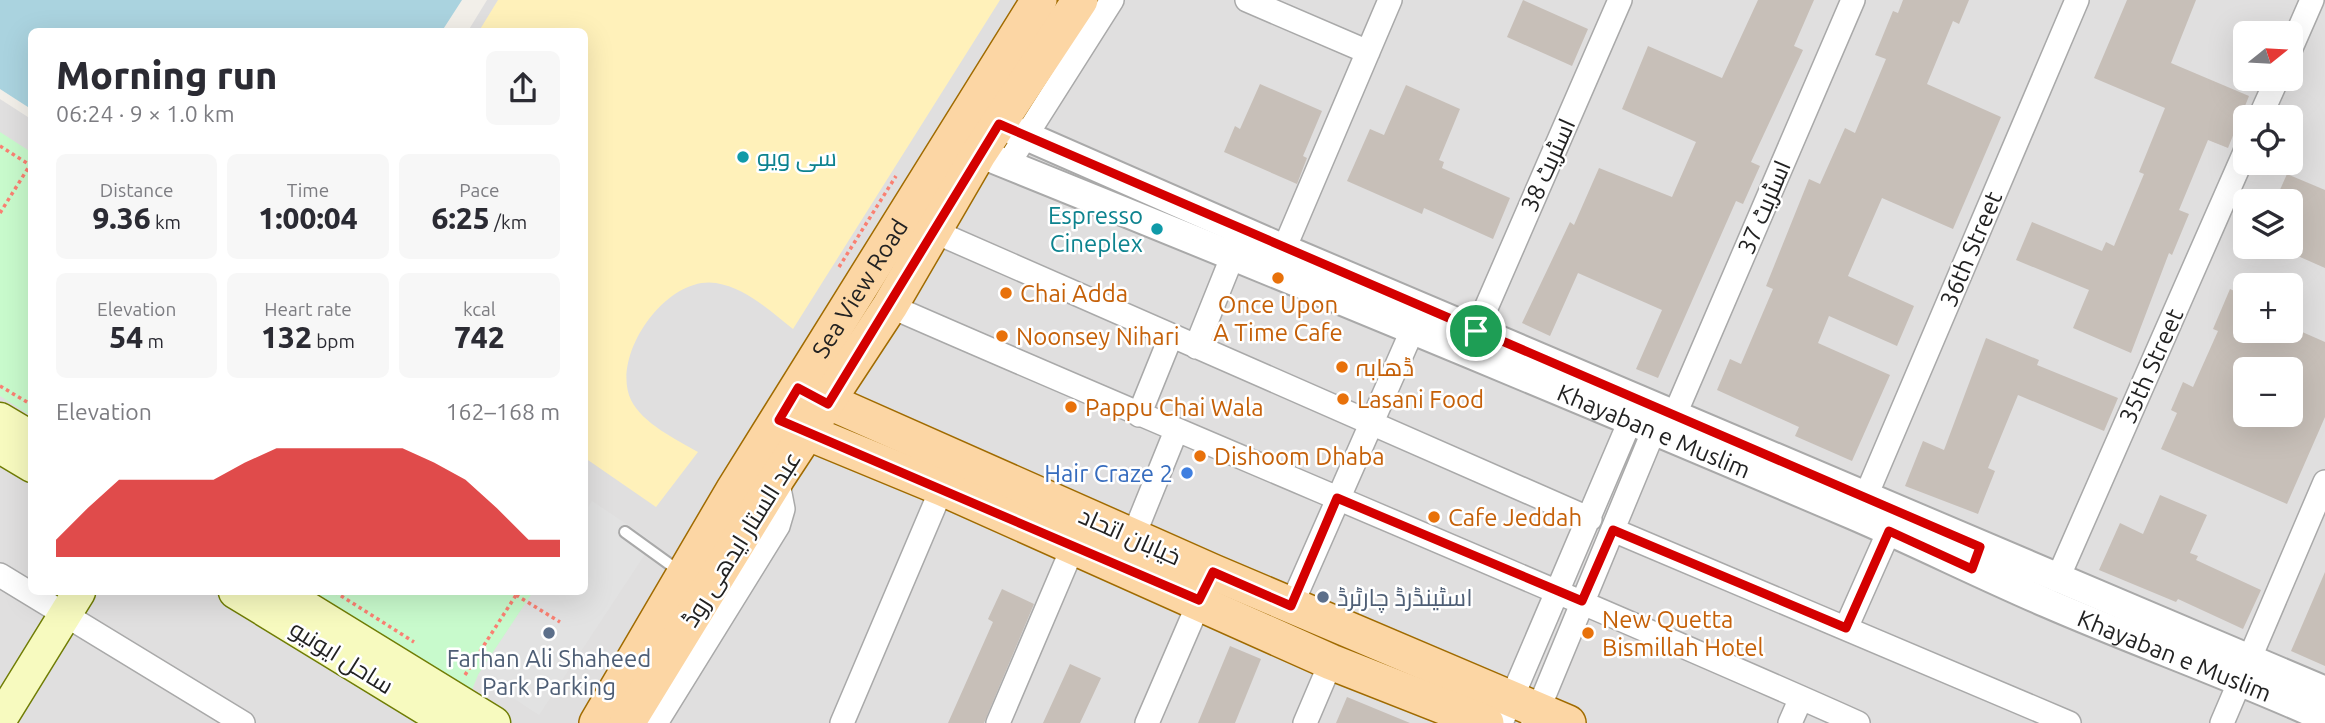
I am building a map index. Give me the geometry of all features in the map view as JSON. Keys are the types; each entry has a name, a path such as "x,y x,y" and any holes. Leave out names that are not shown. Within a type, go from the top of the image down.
{"main road":[{"name":"Sea View Road","path":"813,396 1040,0"},
{"name":"عبد الستار ایدھی روڈ","path":"627,723 777,478 793,427 813,396 890,306 931,230 994,158 1080,0"},
{"name":"خیابان اتحاد","path":"813,396 1133,537 1206,586 1331,662 1469,720"},
{"path":"0,419 28,436"},
{"name":"خیابان اتحاد","path":"793,427 942,488 1073,547 1206,586 1291,606 1530,715"},
{"path":"597,723 686,576 733,491 793,427"},
{"path":"0,447 28,464"},
{"name":"ساحل ایونیو","path":"239,595 450,717 494,723"},
{"name":"ساحل ایونیو","path":"285,595 450,717"},
{"path":"0,682 62,601"},
{"path":"0,720 62,601"}],"street":[{"path":"1012,129 1112,0"},
{"path":"1247,0 1368,52"},
{"path":"1284,249 1390,0"},
{"name":"اسٹریٹ 38","path":"1476,331 1620,0"},
{"name":"اسٹریٹ 37","path":"1530,715 1613,530 1653,422 1853,0"},
{"name":"36th Street","path":"1866,498 2077,0"},
{"path":"2303,21 2312,0"},
{"name":"Khayaban e Muslim","path":"1012,129 1476,331 1527,365 1653,422"},
{"name":"Khayaban e Muslim","path":"994,158 1412,331 1527,365 1653,422 1753,461 1866,498 1976,558 2048,604 2245,669 2325,691"},
{"name":"35th Street","path":"2057,580 2235,175"},
{"path":"931,230 1590,519"},
{"path":"1196,347 1233,255"},
{"path":"890,306 1139,415 1558,589 1858,723"},
{"path":"1291,606 1369,423 1412,331"},
{"path":"1139,415 1171,336"},
{"name":"اسٹریٹ 37","path":"1530,715 1558,589 1590,519 1653,422"},
{"path":"1133,537 1176,430"},
{"name":"Khayaban e Muslim","path":"1753,461 1889,531 2057,580 2245,669 2325,718"},
{"path":"656,723 778,526 783,509 777,478"},
{"path":"2222,723 2325,482"},
{"path":"842,723 942,488"},
{"path":"1613,530 2069,723"},
{"path":"1846,628 1889,531"},
{"path":"998,723 1073,547"},
{"path":"0,575 28,587"},
{"path":"1147,723 1206,586"},
{"path":"62,601 243,723"},
{"path":"1305,723 1331,662"},
{"path":"1790,723 1801,698"}],"lane":[{"path":"625,532 686,576"}],"path":[{"path":"0,146 28,163"},
{"path":"0,213 28,170"},
{"path":"0,386 28,403"},
{"path":"339,595 422,647"},
{"path":"455,668 466,675 516,595"},
{"path":"520,595 560,622"}],"shaded area":[{"path":"487,0 2325,0 2325,723 0,723 0,99 28,117 28,595 588,595 588,28 470,28"},
{"name":"Farhan Ali Shaheed Park Parking","path":"592,501 653,542 539,715 478,675 531,595 588,595 588,507"}],"sand":[{"name":"سی ویو","path":"498,0 1000,0 793,329 747,295 716,283 697,284 679,292 662,305 647,322 635,342 628,362 627,382 631,400 651,423 698,452 656,507 588,460 588,28 481,28"}],"green space":[{"path":"0,132 28,150 28,414 0,396"},
{"path":"319,595 531,595 478,675 472,690"}],"water":[{"path":"0,0 462,0 444,28 28,28 28,107 0,89"}],"building":[{"path":"1523,0 1588,29 1572,66 1507,37"},
{"path":"1758,0 1814,0 1794,46 1803,50 1751,162 1760,166 1743,204 1736,201 1658,378 1636,369 1662,310 1578,273 1550,336 1522,323 1570,222 1574,225 1599,168 1672,197 1696,142 1622,109 1648,46 1722,78"},
{"path":"1903,0 1969,0 1959,24 1953,21 1927,84 2001,117 1953,229 1882,198 1848,276 1914,306 1897,346 1829,316 1818,343 1890,375 1852,461 1795,436 1799,427 1717,390 1730,359 1741,364 1773,289 1766,286 1809,179 1820,184 1845,128 1855,133 1886,59 1875,55 1893,11 1898,13"},
{"path":"2127,0 2196,0 2171,63 2249,96 2245,105 2233,105 2233,136 2228,148 2208,140 2179,210 2189,214 2172,255 2169,253 2131,353 2073,328 2089,290 2016,260 2032,222 2102,251 2106,242 2114,246 2144,174 2139,172 2165,108 2094,78"},
{"path":"1260,84 1322,111 1303,156 1307,158 1297,184 1224,152 1235,126 1240,129"},
{"path":"1406,85 1460,109 1439,160 1444,162 1442,168 1510,198 1493,239 1424,208 1422,214 1347,181 1370,129 1384,135"},
{"path":"2287,175 2289,175 2325,190 2325,268 2303,258 2303,189 2280,189"},
{"path":"2230,289 2233,290 2233,343 2303,343 2303,332 2325,342 2325,417 2287,504 2161,449 2177,413 2171,410 2183,382 2193,387 2218,331 2213,329"},
{"path":"1986,338 2039,360 2037,365 2118,398 2104,431 2018,395 1988,468 1995,471 1978,514 1905,486 1923,441 1944,450"},
{"path":"2160,495 2207,515 2190,553 2198,556 2196,560 2261,590 2243,629 2178,599 2176,602 2099,570 2120,523 2143,534"},
{"path":"2325,572 2325,666 2291,651"},
{"path":"1002,589 1034,604 984,723 948,723 993,622 988,619"},
{"path":"1230,646 1261,659 1235,723 1198,723"},
{"path":"1070,664 1101,678 1080,723 1043,723"},
{"path":"1347,697 1410,723 1336,723"}],"place":[{"name":"سی ویو","path":"743,157"},
{"name":"Espresso Cineplex","path":"1157,229"},
{"name":"Once Upon A Time Cafe","path":"1278,278"},
{"name":"Chai Adda","path":"1006,293"},
{"name":"Noonsey Nihari","path":"1002,336"},
{"name":"ڈھابہ","path":"1342,367"},
{"name":"Lasani Food","path":"1343,399"},
{"name":"Pappu Chai Wala","path":"1071,407"},
{"name":"Dishoom Dhaba","path":"1200,456"},
{"name":"Hair Craze 2","path":"1187,473"},
{"name":"Cafe Jeddah","path":"1434,517"},
{"name":"اسٹینڈرڈ چارٹرڈ","path":"1323,597"},
{"name":"Farhan Ali Shaheed Park Parking","path":"549,633"},
{"name":"New Quetta Bismillah Hotel","path":"1588,633"}],"route":[{"path":"999,124 1476,331 1675,414 1980,547 1972,569 1889,531 1846,628 1613,530 1582,601 1337,498 1291,606 1213,572 1199,600 779,420 798,388 828,404 890,306 931,230 999,124"}]}
